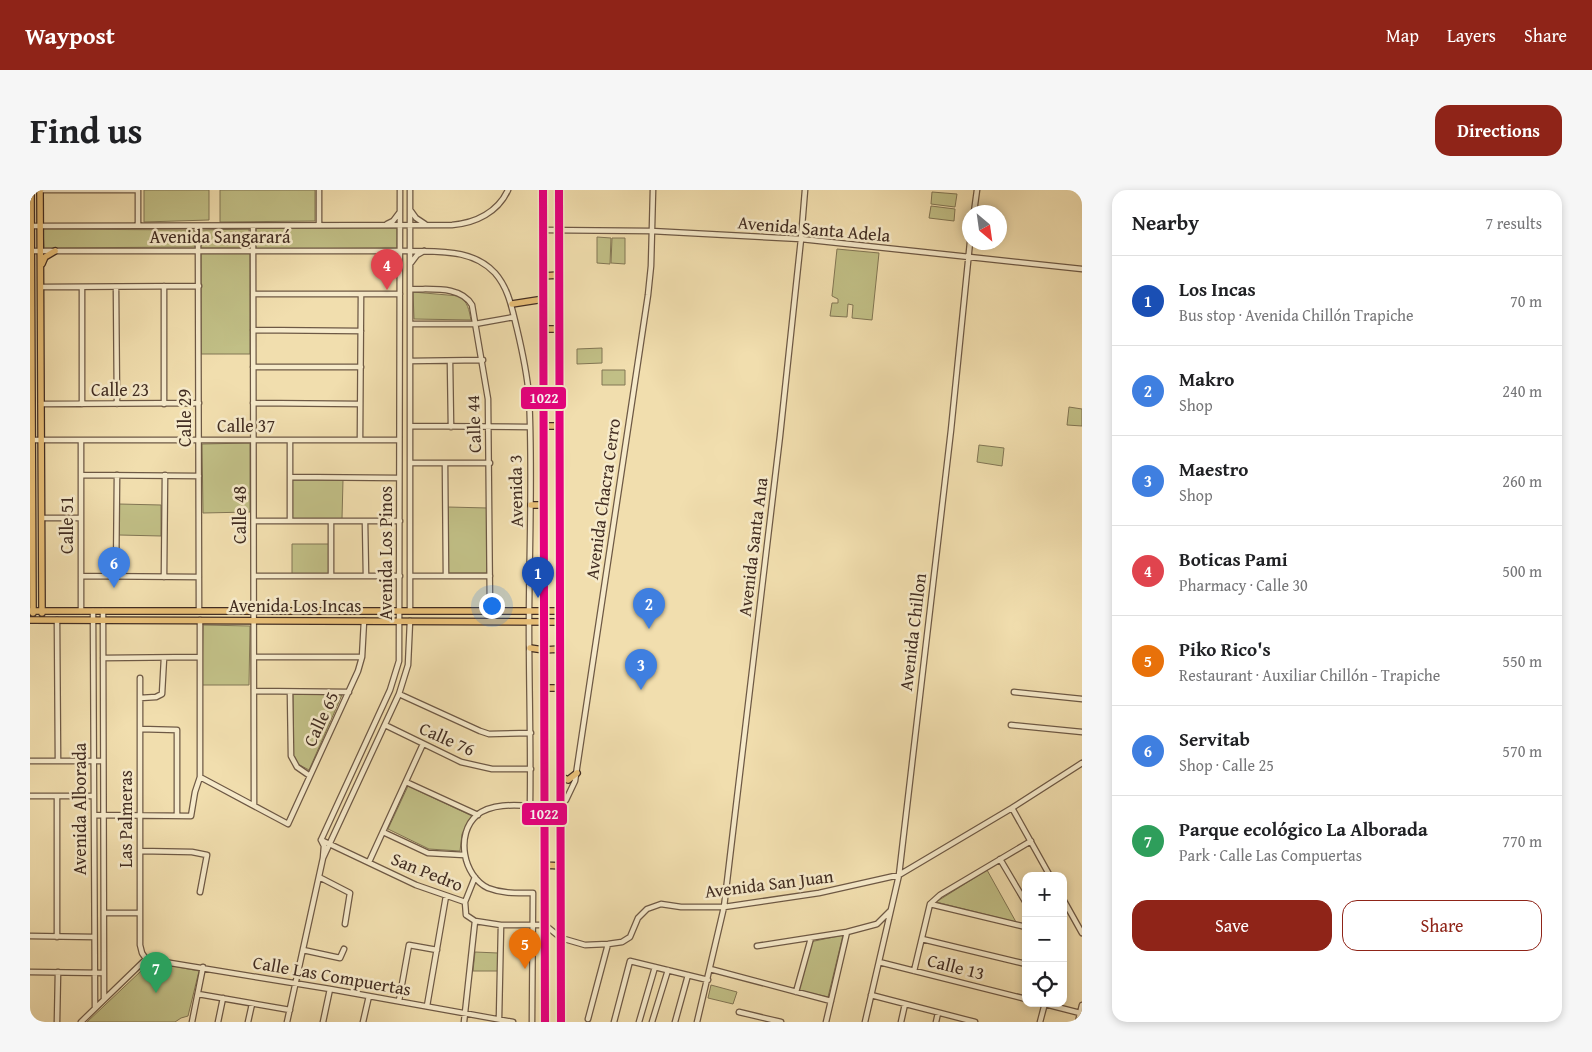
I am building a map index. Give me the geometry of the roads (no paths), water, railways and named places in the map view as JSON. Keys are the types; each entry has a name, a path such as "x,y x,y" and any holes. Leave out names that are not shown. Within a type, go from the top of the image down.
{"main road":[{"path":"31,190 32,620"},
{"path":"40,190 42,620"},
{"path":"543,190 545,1022"},
{"path":"559,190 561,1022"},
{"path":"41,266 45,257 55,251"},
{"path":"544,276 559,276"},
{"path":"512,304 544,299"},
{"path":"544,329 560,329"},
{"path":"544,426 560,426"},
{"path":"531,505 544,505"},
{"name":"Avenida Los Incas","path":"31,611 560,611"},
{"path":"226,611 226,620"},
{"name":"Avenida Los Incas","path":"32,620 560,622"},
{"path":"530,648 544,650 560,649"},
{"path":"544,688 560,688"},
{"path":"560,776 568,780 577,773"},
{"path":"544,865 560,866"}],"street":[{"path":"40,190 138,190 138,226"},
{"path":"319,190 319,225"},
{"name":"Avenida Los Pinos","path":"322,840 390,690 399,661 400,190"},
{"name":"Avenida Los Pinos","path":"410,190 410,611"},
{"name":"Avenida Sangarará","path":"31,226 464,224 482,217 500,204 508,190"},
{"name":"Avenida Chacra Cerro","path":"560,806 570,794 577,773 648,295 651,266 650,231 653,190"},
{"name":"Avenida Santa Ana","path":"697,1022 724,907 764,574 805,190"},
{"path":"975,205 977,190"},
{"path":"410,204 416,218 423,223 431,225"},
{"path":"380,225 393,221 400,206"},
{"name":"Calle 29","path":"198,226 199,610"},
{"name":"Calle 48","path":"253,226 254,805"},
{"name":"Avenida Santa Adela","path":"543,230 650,231 801,239 1082,269"},
{"name":"Avenida Chillon","path":"865,1022 899,875 951,430 969,250"},
{"name":"Avenida Sangarará","path":"31,251 410,251"},
{"path":"381,251 393,255 397,260 400,270"},
{"name":"Avenida 3","path":"410,251 449,252 476,258 496,275 506,288 512,304 529,394 531,505 529,622 530,805"},
{"path":"410,269 415,257 424,251"},
{"path":"116,286 117,404"},
{"path":"164,286 164,404"},
{"path":"41,287 199,286"},
{"path":"82,287 82,404"},
{"name":"Calle 44","path":"410,289 453,291 464,296 472,306 483,360 488,399 490,611"},
{"path":"253,294 400,294"},
{"path":"360,440 361,294"},
{"path":"410,324 476,324 514,317"},
{"path":"253,330 361,331"},
{"path":"400,341 410,342"},
{"path":"410,361 483,360"},
{"path":"450,361 451,426"},
{"path":"253,367 361,367"},
{"name":"Calle 23","path":"41,404 199,403"},
{"path":"253,403 360,404"},
{"path":"410,426 529,427"},
{"name":"Calle 37","path":"32,440 399,440"},
{"name":"Calle 51","path":"81,440 81,611"},
{"path":"290,440 290,521"},
{"path":"410,462 490,463"},
{"path":"446,463 446,576"},
{"path":"81,475 199,476"},
{"path":"116,576 117,475"},
{"path":"164,475 164,577"},
{"path":"290,477 399,478"},
{"path":"42,518 81,518"},
{"path":"254,521 400,521"},
{"path":"331,521 331,576"},
{"path":"365,521 366,576"},
{"path":"81,576 199,577"},
{"path":"254,576 400,576"},
{"path":"410,576 490,576"},
{"path":"400,602 410,602"},
{"name":"Avenida Alborada","path":"93,611 95,1008"},
{"name":"Avenida Alborada","path":"103,611 104,999"},
{"path":"57,620 58,761"},
{"path":"94,815 191,816 200,777 200,620"},
{"name":"Calle 65","path":"254,805 288,824 358,670 362,657 364,621"},
{"name":"Avenida Los Pinos","path":"323,858 399,694 408,665 410,621"},
{"path":"103,658 199,657"},
{"path":"254,657 362,657"},
{"path":"140,698 156,697 162,694 164,658"},
{"name":"Las Palmeras","path":"140,678 140,946 146,958"},
{"path":"254,691 348,692"},
{"path":"290,692 290,756 297,767 310,776"},
{"path":"1014,692 1082,699"},
{"path":"399,694 489,734 531,734"},
{"name":"Calle 76","path":"385,725 461,762 476,767 531,769"},
{"path":"1011,725 1082,732"},
{"path":"140,729 177,730 177,816"},
{"path":"369,862 423,744"},
{"path":"30,761 103,761"},
{"name":"Avenida San Juan","path":"544,925 561,938 585,945 608,944 622,942 630,937 638,918 647,909 661,904 681,907 724,907 819,893 899,875 1012,808 1082,763"},
{"path":"200,777 254,805"},
{"path":"406,782 478,815"},
{"path":"30,796 94,796"},
{"path":"57,796 57,937"},
{"path":"532,1022 534,892 502,892 486,887 475,877 464,855 465,834 478,815 502,806 560,806"},
{"path":"1012,808 1048,872"},
{"path":"383,832 428,853 464,855"},
{"path":"287,1022 323,858 324,846 322,840"},
{"name":"San Pedro","path":"322,840 416,885 465,902 466,915 475,921"},
{"path":"914,971 930,904 940,895 1031,840"},
{"path":"140,851 192,852 207,855 200,892"},
{"path":"1000,859 1022,896"},
{"path":"319,877 350,893 345,924"},
{"path":"465,902 475,877"},
{"path":"427,1006 446,896"},
{"path":"930,904 1022,926"},
{"path":"1067,907 1082,933"},
{"path":"757,946 848,932 877,924 891,910"},
{"path":"104,913 140,913"},
{"path":"464,1022 475,921 501,925 544,925"},
{"path":"499,1019 501,925"},
{"path":"826,1022 848,932"},
{"path":"30,936 94,937"},
{"path":"796,992 811,938"},
{"path":"922,939 1022,963"},
{"path":"588,1019 608,944"},
{"path":"399,1001 409,945 437,950"},
{"path":"303,950 340,958 344,949"},
{"path":"81,1022 146,958"},
{"name":"Calle Las Compuertas","path":"146,958 513,1022"},
{"path":"614,1022 630,961 708,980"},
{"name":"Calle 13","path":"879,962 1022,998"},
{"path":"192,1022 203,967"},
{"path":"639,1022 655,967"},
{"path":"710,969 831,1001"},
{"path":"652,1022 668,970"},
{"path":"30,972 104,973"},
{"path":"57,1022 58,972"},
{"path":"675,1022 688,975"},
{"path":"323,1022 330,989"},
{"path":"198,994 290,1010"},
{"path":"871,995 972,1022"},
{"path":"363,1022 369,996"},
{"path":"218,1022 223,998"},
{"path":"248,1022 252,1004"},
{"path":"901,1022 906,1004"},
{"path":"1078,1022 1082,1005"},
{"path":"1040,1022 1043,1007"},
{"path":"1056,1007 1080,1013"},
{"path":"739,1012 781,1022"},
{"path":"936,1022 938,1012"}],"place":[{"name":"Boticas Pami","path":"387,290"},
{"name":"Servitab","path":"114,588"},
{"name":"Los Incas","path":"538,598"},
{"name":"Makro","path":"649,629"},
{"name":"Maestro","path":"641,690"},
{"name":"Piko Rico's","path":"525,969"},
{"name":"Parque ecológico La Alborada","path":"156,993"}]}
